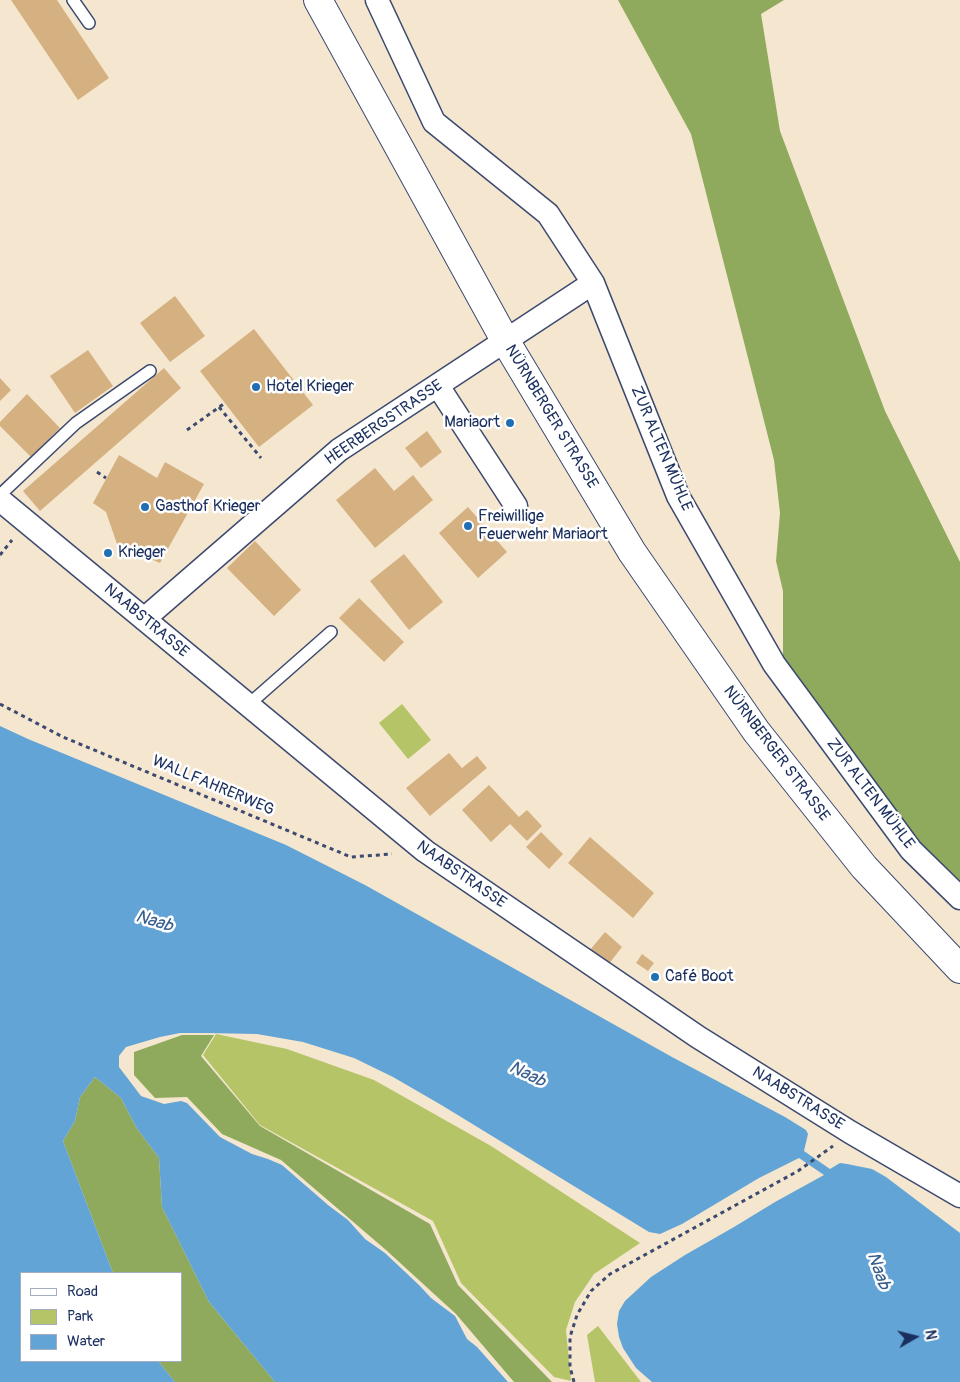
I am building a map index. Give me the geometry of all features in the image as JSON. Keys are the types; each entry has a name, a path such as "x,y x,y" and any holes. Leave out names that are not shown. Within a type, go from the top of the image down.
{"main road":[{"name":"NÜRNBERGER STRASSE","path":"318,0 506,342 632,552 756,731 864,867 960,969"}],"street":[{"name":"ZUR ALTEN MÜHLE","path":"377,0 434,122 548,214 593,283 678,496 774,664 912,850 960,898"},
{"name":"HEERBERGSTRASSE","path":"144,619 339,450 506,342 593,283"},
{"path":"438,386 516,506"},
{"name":"NAABSTRASSE","path":"0,500 425,851 698,1037 850,1132 960,1196"}],"lane":[{"path":"73,0 89,23"},
{"path":"0,495 76,423 150,371"},
{"path":"248,705 331,632"}],"path":[{"path":"187,430 225,402"},
{"path":"219,407 260,458"},
{"path":"97,472 106,478"},
{"name":"WALLFAHRERWEG","path":"0,704 63,736 351,856 425,851"},
{"path":"574,1382 570,1367 570,1337 577,1316 591,1291 610,1274 798,1171 824,1154"}],"green space":[{"path":"618,0 784,0 761,14 780,131 885,411 960,562 960,882 923,847 783,656 783,591 776,561 780,513 774,460 691,134"},
{"path":"402,704 431,740 408,759 379,723"},
{"path":"216,1034 287,1049 374,1080 491,1146 640,1243 594,1274 575,1302 566,1330 571,1381 554,1377 461,1283 433,1221 260,1125 203,1055"},
{"path":"182,1035 214,1035 201,1056 260,1126 430,1224 458,1285 552,1382 514,1382 456,1314 386,1250 281,1160 222,1134 187,1097 155,1098 134,1075 134,1052"},
{"path":"95,1077 121,1098 136,1127 159,1158 162,1207 209,1302 275,1382 175,1382 159,1362 182,1362 182,1272 113,1272 63,1141 75,1121 80,1097"},
{"path":"598,1326 641,1382 595,1382 587,1335"}],"water":[{"name":"Naab","path":"0,726 286,845 365,885 672,1057 785,1117 806,1130 808,1134 804,1151 830,1169 840,1163 872,1169 886,1177 960,1233 960,1382 652,1382 636,1368 623,1348 619,1337 617,1324 619,1311 625,1301 651,1277 685,1255 824,1175 799,1158 759,1178 682,1224 660,1234 649,1232 443,1106 393,1077 354,1058 303,1042 257,1034 180,1033 126,1047 119,1056 119,1067 141,1096 164,1104 181,1101 187,1103 220,1137 252,1154 282,1165 348,1220 365,1239 385,1253 431,1298 455,1316 467,1339 477,1347 508,1382 275,1382 209,1302 162,1207 159,1158 136,1127 121,1098 95,1077 80,1097 75,1121 63,1141 113,1272 20,1272 20,1362 159,1362 175,1382 0,1382"}],"building":[{"path":"11,0 57,0 109,78 78,100"},
{"path":"175,296 205,336 170,362 140,323"},
{"name":"Hotel Krieger","path":"254,329 313,405 259,447 200,371"},
{"path":"88,350 113,386 75,413 50,376"},
{"path":"164,368 181,388 40,511 23,491"},
{"path":"0,378 11,390 0,401"},
{"path":"27,394 60,428 31,457 0,426 0,422"},
{"path":"427,431 442,452 421,468 405,448"},
{"name":"Gasthof Krieger","path":"119,455 157,478 165,462 204,484 160,563 117,544 106,512 93,503"},
{"path":"375,468 394,491 413,475 433,500 375,548 336,500"},
{"name":"Freiwillige Feuerwehr Mariaort","path":"468,507 507,552 478,578 439,533"},
{"path":"255,541 301,590 274,616 227,568"},
{"path":"404,554 443,602 409,630 370,581"},
{"path":"359,598 404,642 384,662 339,618"},
{"path":"449,753 462,768 477,756 487,768 430,816 406,788"},
{"path":"489,785 519,817 527,810 542,826 527,841 510,824 491,842 462,810"},
{"path":"541,832 563,854 549,869 526,847"},
{"path":"590,837 654,893 633,918 568,863"},
{"path":"605,932 622,947 608,965 590,950"},
{"path":"642,954 654,963 648,971 636,963"}],"place":[{"name":"Hotel Krieger","path":"256,387"},
{"name":"Mariaort","path":"510,423"},
{"name":"Gasthof Krieger","path":"145,507"},
{"name":"Freiwillige Feuerwehr Mariaort","path":"468,526"},
{"name":"Krieger","path":"108,553"},
{"name":"Café Boot","path":"655,977"}]}
